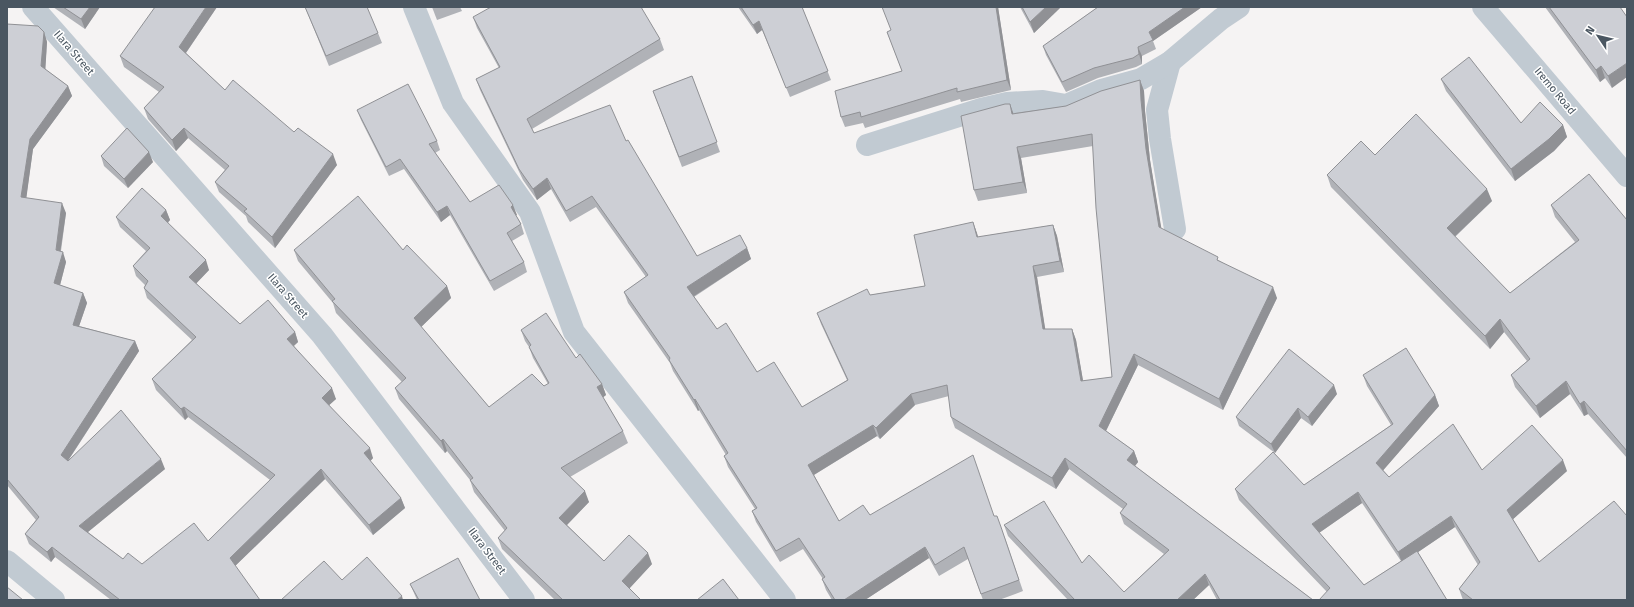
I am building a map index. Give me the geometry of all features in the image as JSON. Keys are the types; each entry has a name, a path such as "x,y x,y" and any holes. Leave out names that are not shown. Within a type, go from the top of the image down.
{"street":[{"name":"Ilara Street","path":"33,7 322,335 524,600"},
{"path":"414,7 453,103 530,212 574,332 785,600"},
{"path":"867,145 981,109 1007,103 1043,101 1066,105 1100,90 1141,79 1170,62 1221,19 1239,7"},
{"name":"Iremo Road","path":"1483,7 1627,176"},
{"path":"1170,62 1157,110 1160,139 1176,229"},
{"path":"7,562 54,600"}],"building":[{"path":"63,7 90,7 81,19"},
{"path":"155,7 206,7 179,47 225,90 233,80 294,132 298,128 333,154 272,237 244,211 247,209 215,182 229,166 184,128 172,140 144,108 164,87 120,56"},
{"path":"305,7 367,7 378,33 326,56"},
{"path":"491,7 641,7 660,39 527,119 534,133 610,105 626,141 628,140 697,256 740,235 747,248 687,287 717,329 726,323 757,372 774,362 802,407 848,380 817,313 867,289 870,295 925,286 914,235 973,222 977,237 1053,225 1060,261 1033,266 1043,329 1072,329 1081,381 1112,377 1096,208 1092,134 1017,147 1023,182 974,190 961,116 1005,104 1010,104 1012,114 1066,106 1101,91 1140,80 1146,149 1159,227 1218,257 1217,260 1273,287 1219,399 1134,354 1099,426 1134,451 1127,460 1313,600 1220,600 1205,574 1177,600 1075,600 1004,525 1044,501 1082,563 1089,555 1124,592 1169,550 1120,513 1127,504 1065,458 1052,478 951,417 947,385 911,394 876,428 873,425 808,465 839,521 863,505 870,515 973,455 994,516 997,516 1019,580 981,594 964,547 935,565 925,547 844,600 835,600 822,579 825,577 799,538 776,551 752,511 757,508 724,456 728,453 669,360 670,358 624,292 648,275 592,196 566,211 547,178 533,189 519,169 476,79 500,67 473,17"},
{"path":"741,7 802,7 828,71 786,88 759,21 753,25"},
{"path":"882,7 996,7 1007,80 957,92 957,88 861,117 860,112 841,117 835,91 902,71 887,32 891,30"},
{"path":"1022,7 1046,7 1030,22"},
{"path":"1098,7 1185,7 1149,32 1153,40 1138,47 1139,54 1133,58 1094,68 1062,82 1043,46"},
{"path":"1549,7 1620,7 1627,17 1627,63 1608,76 1601,66 1596,70"},
{"path":"7,24 38,26 44,32 41,66 68,86 30,139 21,197 62,203 56,250 63,252 54,283 83,293 73,325 135,341 61,455 68,461 121,410 161,459 79,526 123,559 128,553 142,564 194,523 208,541 275,475 184,407 181,409 152,379 196,337 144,288 148,281 133,266 150,248 116,217 142,188 166,210 161,216 206,260 189,277 240,324 268,300 295,332 287,339 332,388 322,398 370,448 364,453 401,498 369,525 321,469 230,558 260,600 120,600 52,547 47,552 25,534 39,517 7,479"},
{"path":"1469,57 1521,123 1540,102 1563,125 1549,139 1511,169 1441,79"},
{"path":"692,76 717,142 679,157 653,91"},
{"path":"408,84 437,141 429,144 470,202 499,185 513,205 511,207 521,224 507,233 524,262 490,281 447,206 437,212 400,159 386,167 357,110"},
{"path":"1416,114 1487,189 1447,228 1510,293 1579,240 1551,205 1589,174 1627,220 1627,451 1584,401 1580,404 1566,381 1536,406 1511,375 1530,359 1500,319 1485,336 1327,175 1361,141 1375,155"},
{"path":"127,128 149,152 124,179 101,156"},
{"path":"358,196 403,250 407,245 447,286 414,318 489,407 532,374 544,386 549,383 529,347 531,345 521,330 546,313 576,358 580,354 602,384 597,387 623,431 561,468 585,491 559,518 604,561 629,535 648,553 622,581 641,600 563,600 498,538 507,528 470,480 473,478 443,439 441,441 395,388 406,378 332,301 335,299 294,250"},
{"path":"1406,348 1435,395 1376,463 1389,477 1453,424 1482,470 1532,425 1563,460 1507,510 1539,562 1614,501 1627,516 1627,600 1473,600 1459,589 1480,562 1451,516 1398,552 1358,492 1312,524 1364,585 1417,551 1447,600 1319,600 1330,588 1235,489 1273,452 1304,485 1393,424 1363,375"},
{"path":"1289,349 1334,385 1308,417 1298,408 1271,444 1236,417"},
{"path":"367,557 402,596 397,600 281,600 324,561 342,580"},
{"path":"458,558 480,600 419,600 410,584"},
{"path":"723,579 739,600 697,600"},
{"path":"7,587 23,600 7,600"}]}
